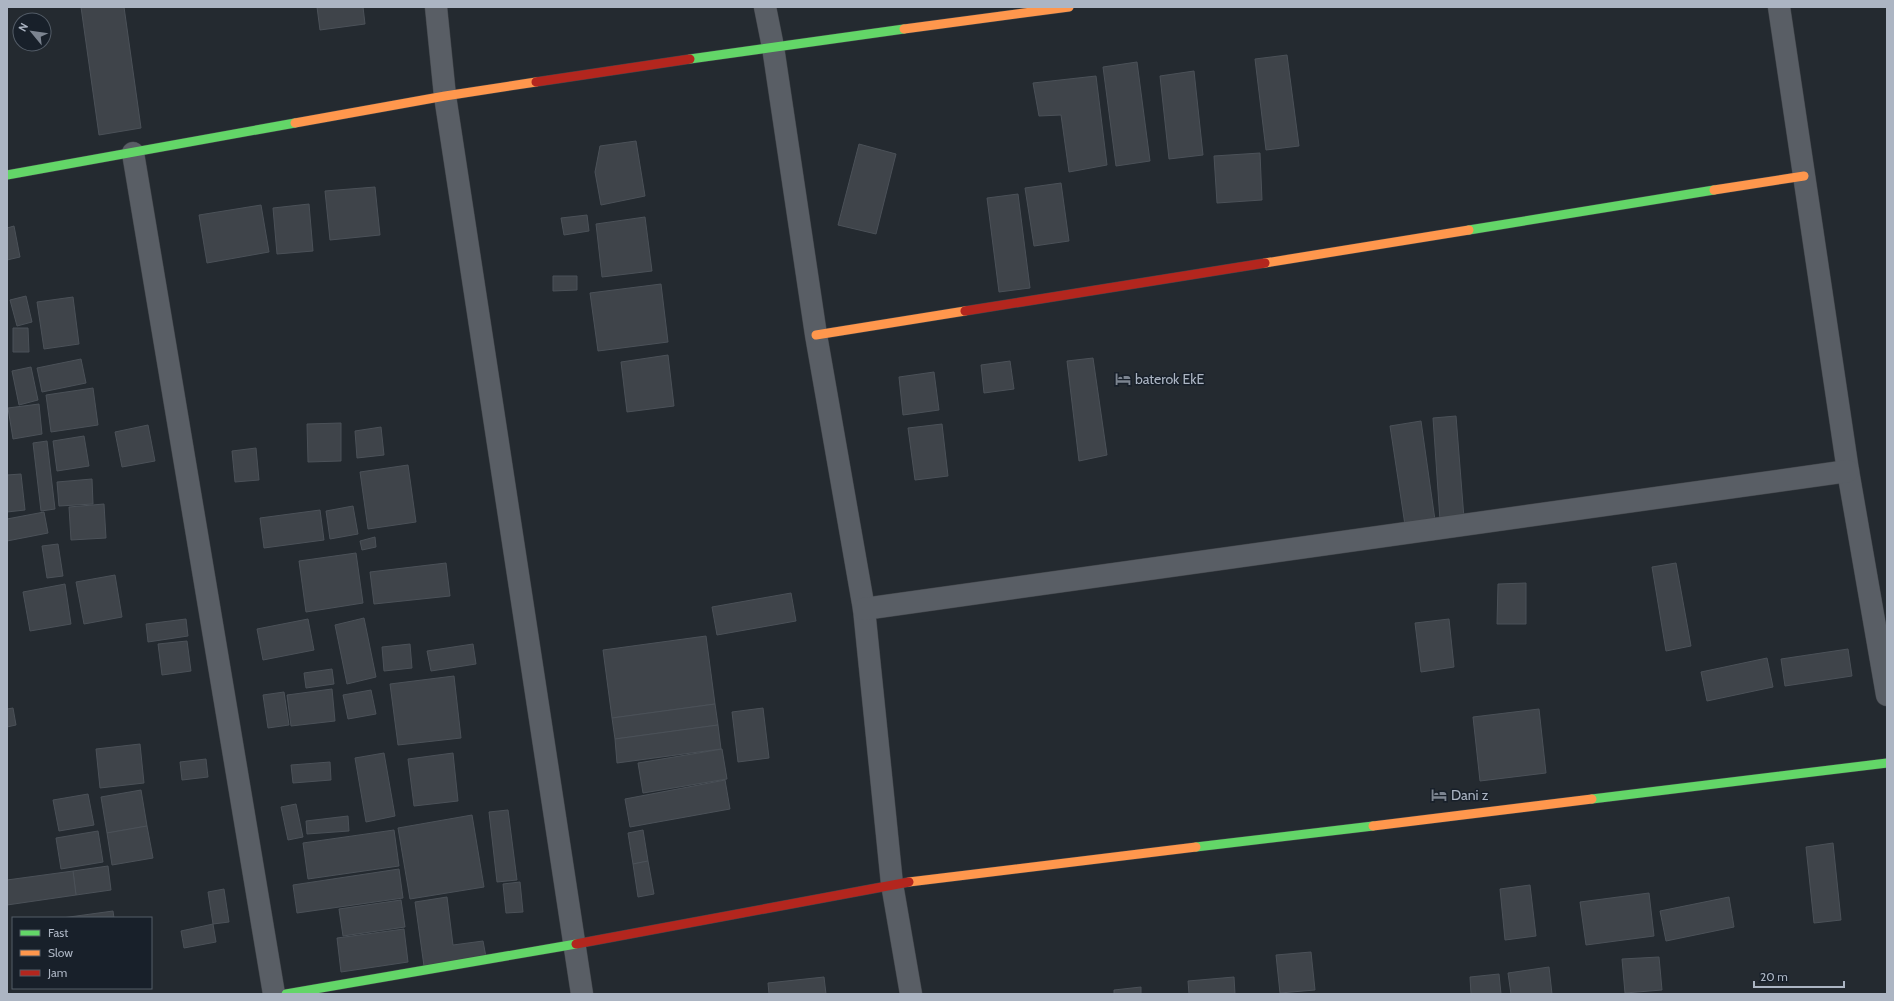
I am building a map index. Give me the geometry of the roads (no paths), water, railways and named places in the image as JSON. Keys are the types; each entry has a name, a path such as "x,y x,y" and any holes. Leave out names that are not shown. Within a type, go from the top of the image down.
{"street":[{"path":"436,7 445,96 582,994"},
{"path":"766,7 816,335 864,609 892,884 910,994"},
{"path":"7,175 445,96 773,47 1069,7"},
{"path":"1779,7 1848,471 1887,695"},
{"path":"132,153 274,994"},
{"path":"816,335 1804,176"},
{"path":"864,609 1848,471"},
{"path":"286,994 575,944 892,884 1887,763"}],"place":[{"name":"baterok EkE","path":"1123,379"},
{"name":"Dani z","path":"1439,795"}]}
